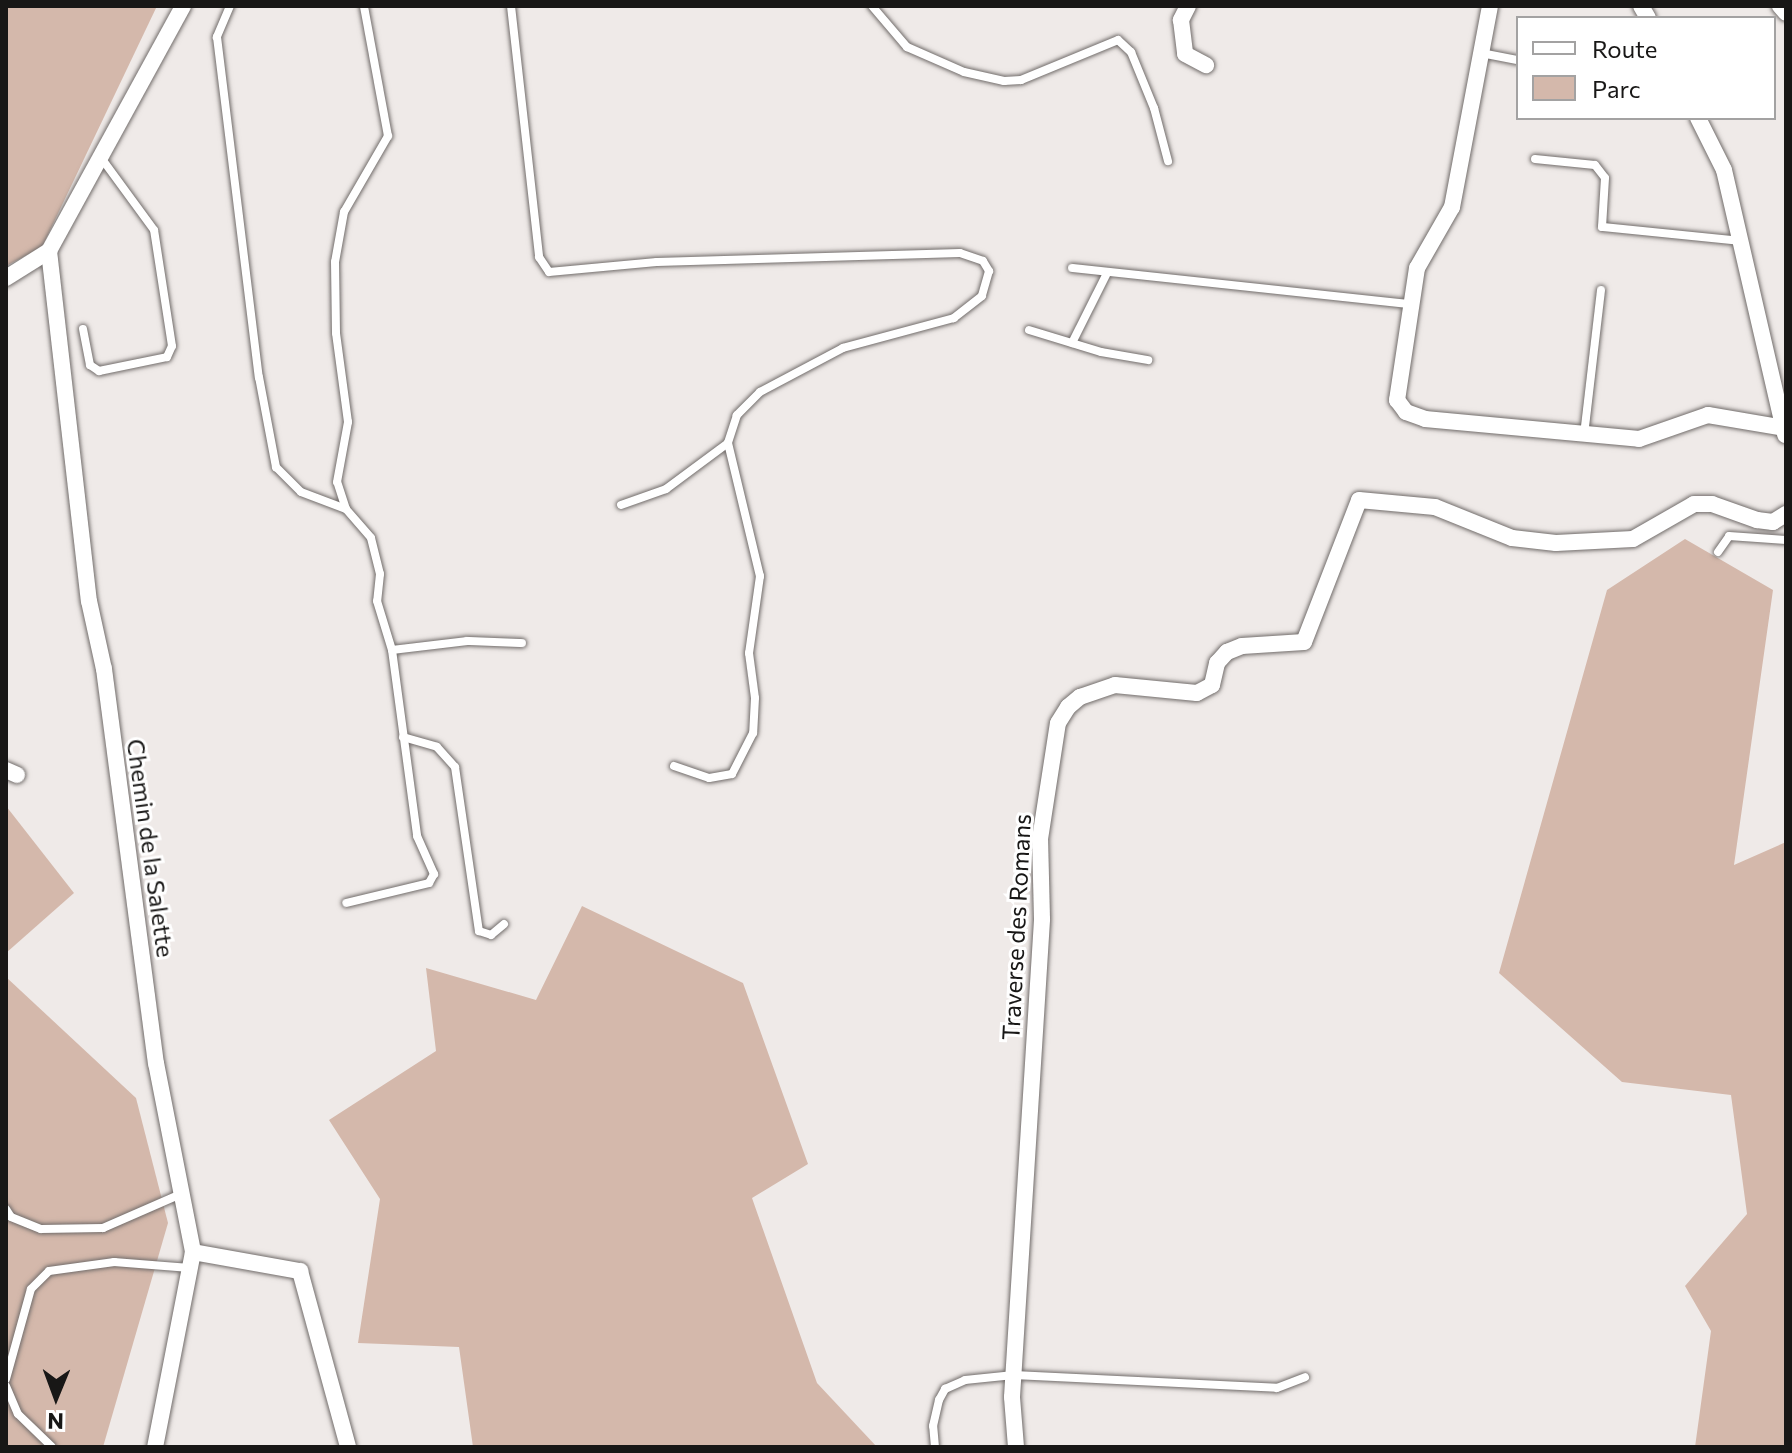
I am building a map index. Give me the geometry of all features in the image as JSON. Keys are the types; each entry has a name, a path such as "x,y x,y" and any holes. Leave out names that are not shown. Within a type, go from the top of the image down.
{"street":[{"path":"6,278 49,251 183,6"},
{"path":"1188,6 1181,20 1185,54 1206,65"},
{"path":"1490,6 1452,207 1417,268 1409,304 1395,388 1406,412 1639,439 1708,415 1785,433 1724,170 1699,120"},
{"path":"1780,6 1786,13"},
{"name":"Chemin de la Salette","path":"49,251 89,601 104,669 156,1063 182,1193 191,1260 155,1447"},
{"name":"Traverse des Romans","path":"1016,1447 1014,1375 1042,919 1040,839 1058,723 1068,707 1080,697 1115,685 1197,693 1212,685 1217,663 1227,652 1304,642 1359,500 1435,507 1512,538 1556,543 1633,539 1694,504 1773,522 1786,514"},
{"path":"191,1260 300,1271 348,1447"}],"lane":[{"path":"230,6 217,37 259,377 276,467 301,492 346,509"},
{"path":"346,903 429,883 434,874 417,836 392,650 377,601 380,574 371,538 346,509 337,482 348,422 336,333 335,262 344,212 388,136 364,6"},
{"path":"511,6 539,257 549,272 657,262 960,253 983,261 989,271 982,296 954,318 843,348 760,392 737,415 728,443 760,576 749,653 755,698 753,733 732,774 709,778 674,766"},
{"path":"872,6 907,47 964,72 1004,81 1021,80 1118,40 1131,52 1154,108 1168,161"},
{"path":"1481,53 1516,60"},
{"path":"83,329 90,365 99,371 167,357 172,346 154,230 102,159"},
{"path":"1535,159 1595,165 1605,178 1602,227 1742,241"},
{"path":"1072,268 1409,304"},
{"path":"1072,343 1107,273"},
{"path":"1584,435 1601,290"},
{"path":"1029,330 1148,360"},
{"path":"621,505 666,489 728,443"},
{"path":"1718,552 1729,536 1786,540"},
{"path":"392,650 467,641 522,643"},
{"path":"403,737 437,747 455,767 479,931 491,935 504,924"},
{"path":"6,1209 11,1217 41,1229 103,1228 182,1193"},
{"path":"6,1379 31,1289 49,1271 114,1262 191,1260"},
{"path":"935,1447 933,1426 945,1389 965,1380 1014,1375 1277,1388 1305,1377"},
{"path":"6,1386 18,1414 52,1447"}],"green space":[{"path":"6,6 157,6 42,247 6,266"},
{"path":"1685,539 1773,590 1734,865 1786,842 1786,1447 1695,1447 1711,1331 1685,1286 1747,1214 1731,1095 1622,1082 1499,973 1607,590"},
{"path":"6,806 74,893 6,953"},
{"path":"582,906 743,983 808,1164 752,1198 817,1383 877,1447 473,1447 459,1347 358,1343 380,1199 329,1120 436,1051 426,968 536,1000"},
{"path":"6,977 136,1098 168,1223 103,1447 6,1447"}]}
